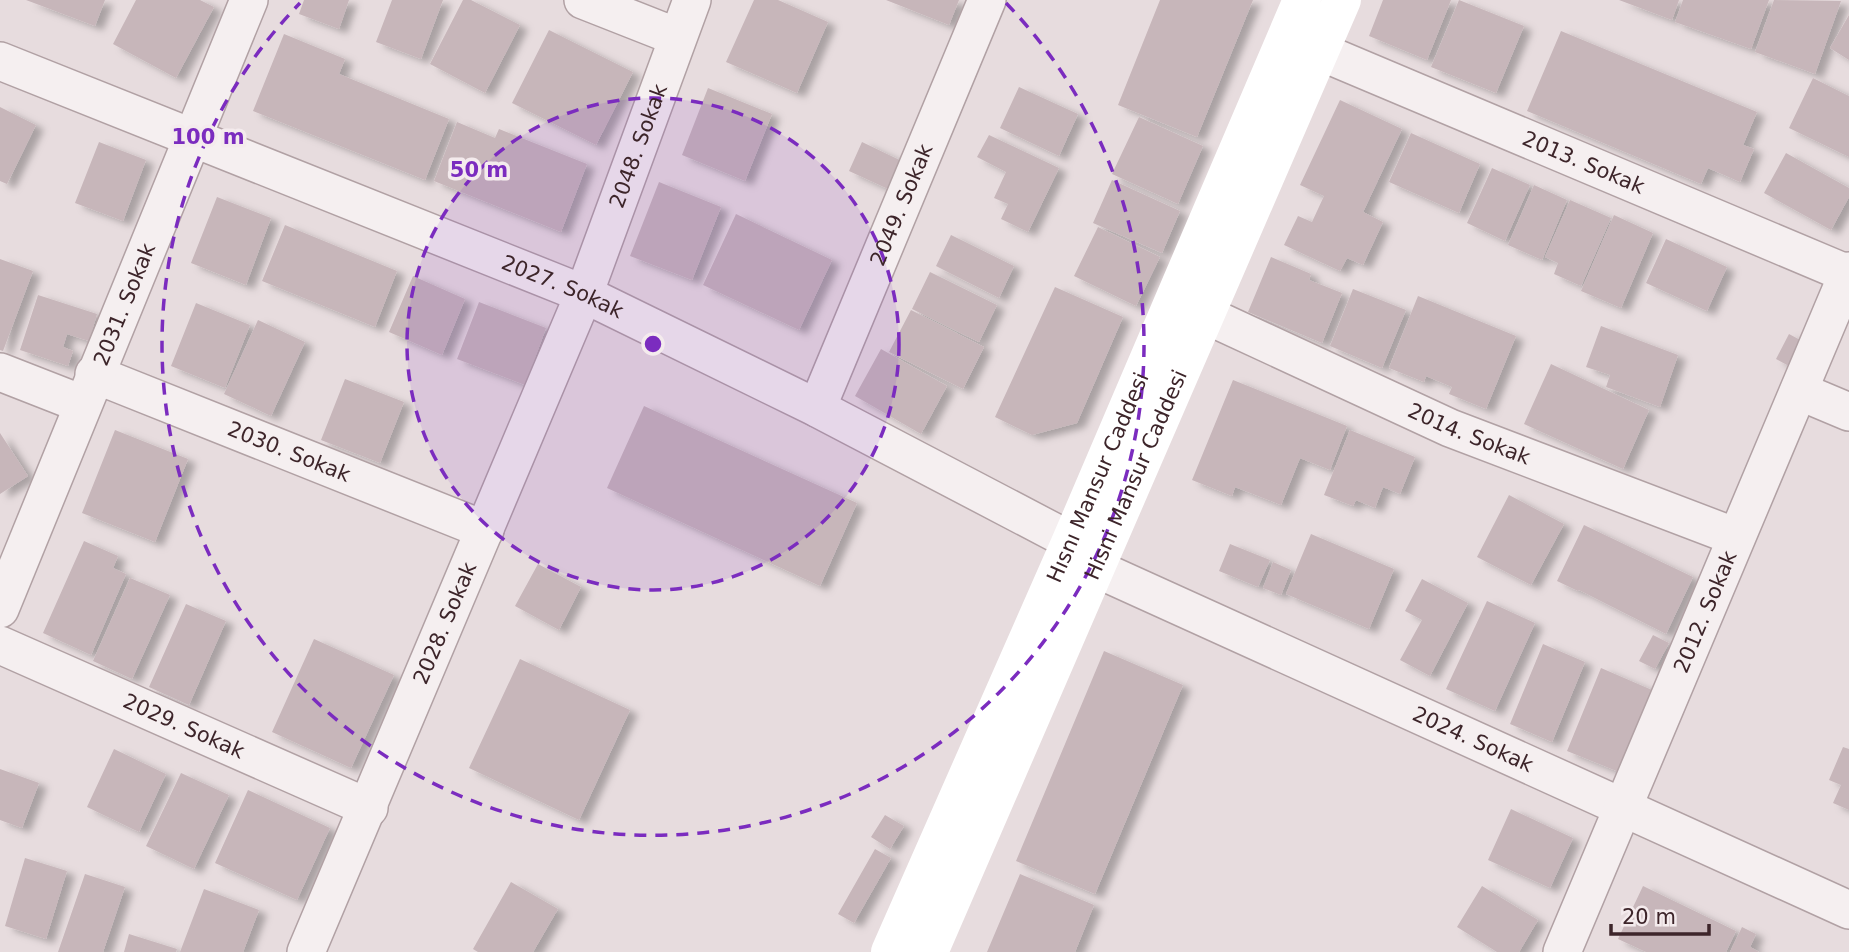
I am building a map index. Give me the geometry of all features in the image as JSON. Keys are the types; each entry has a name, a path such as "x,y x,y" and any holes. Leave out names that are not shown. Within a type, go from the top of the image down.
{"main road":[{"name":"Hısnı Mansur Caddesi","path":"890,952 1083,555 1302,0"},
{"name":"Hisni Mansur Caddesi","path":"929,952 1083,555 1206,315 1342,0"}],"street":[{"name":"2031. Sokak","path":"0,609 249,0"},
{"path":"583,0 677,37"},
{"name":"2048. Sokak","path":"584,295 692,0"},
{"name":"2049. Sokak","path":"817,408 987,0"},
{"name":"2013. Sokak","path":"1319,51 1848,273"},
{"name":"2027. Sokak","path":"0,61 584,295 817,408 1083,555"},
{"name":"2012. Sokak","path":"1562,952 1848,273"},
{"name":"2028. Sokak","path":"306,952 584,295"},
{"name":"2014. Sokak","path":"1206,315 1450,428 1736,537"},
{"name":"2030. Sokak","path":"0,372 88,389 485,530"},
{"path":"1799,391 1849,412"},
{"name":"2024. Sokak","path":"1083,555 1849,910"},
{"name":"2029. Sokak","path":"0,645 369,807"}],"building":[{"path":"26,0 105,0 95,26"},
{"path":"136,0 200,0 214,7 176,78 113,44"},
{"path":"304,0 349,0 339,29 299,14"},
{"path":"392,0 443,0 421,59 376,42"},
{"path":"463,0 471,0 520,25 485,93 430,64"},
{"path":"754,0 778,0 828,22 797,93 726,62"},
{"path":"886,0 959,0 949,25"},
{"path":"1160,0 1253,0 1197,137 1118,105"},
{"path":"1383,0 1451,0 1427,60 1369,36"},
{"path":"1459,0 1524,26 1496,93 1431,67"},
{"path":"1619,0 1679,0 1672,20"},
{"path":"1683,0 1769,0 1751,49 1675,22"},
{"path":"1774,0 1841,1 1815,74 1755,52"},
{"path":"1849,15 1849,60 1830,48"},
{"path":"549,30 633,72 596,145 512,103"},
{"path":"1561,31 1757,112 1743,145 1754,149 1740,182 1708,168 1701,184 1527,111"},
{"path":"284,34 345,59 339,74 449,119 425,180 253,111"},
{"path":"1813,78 1849,96 1849,157 1789,128"},
{"path":"1019,87 1078,114 1059,156 1000,128"},
{"path":"708,88 772,114 745,181 682,155"},
{"path":"1340,100 1402,129 1363,212 1383,222 1363,265 1347,258 1340,271 1284,245 1298,216 1312,222 1324,196 1300,185"},
{"path":"0,107 36,125 7,184 0,181"},
{"path":"1139,117 1203,146 1178,204 1112,174"},
{"path":"457,122 495,138 499,129 587,164 561,232 434,181"},
{"path":"1411,133 1480,164 1459,213 1389,182"},
{"path":"989,135 1059,168 1028,232 1001,219 1008,204 994,198 1006,172 977,157"},
{"path":"99,142 146,160 123,221 75,203"},
{"path":"862,142 912,166 899,194 849,171"},
{"path":"1786,153 1849,188 1849,197 1831,230 1764,193"},
{"path":"1492,168 1530,185 1505,241 1467,223"},
{"path":"1112,180 1180,211 1162,253 1093,223"},
{"path":"659,182 721,207 692,280 630,256"},
{"path":"1534,185 1567,200 1542,260 1508,245"},
{"path":"217,197 271,218 246,285 191,263"},
{"path":"1570,200 1611,218 1581,286 1554,274 1558,263 1545,257"},
{"path":"736,214 832,260 799,330 703,285"},
{"path":"1614,215 1653,233 1621,308 1581,291"},
{"path":"285,225 397,271 375,327 262,281"},
{"path":"1098,227 1160,257 1136,306 1074,276"},
{"path":"951,235 1014,266 999,298 936,266"},
{"path":"1666,239 1727,267 1707,311 1646,283"},
{"path":"1271,257 1311,274 1309,280 1342,293 1322,343 1248,312"},
{"path":"0,259 33,271 3,351 0,350"},
{"path":"930,272 997,305 979,342 912,309"},
{"path":"413,276 465,299 442,355 389,332"},
{"path":"1055,287 1123,317 1077,423 1032,435 995,417"},
{"path":"1353,289 1406,310 1382,368 1330,346"},
{"path":"38,295 97,314 89,341 67,334 63,347 73,351 68,366 20,350"},
{"path":"1418,296 1516,336 1486,409 1449,394 1452,387 1426,376 1424,382 1389,368"},
{"path":"479,302 546,328 525,385 457,359"},
{"path":"196,303 250,325 225,388 171,366"},
{"path":"911,310 984,347 963,389 889,352"},
{"path":"258,320 305,342 271,416 224,394"},
{"path":"1601,326 1678,355 1660,407 1606,387 1610,375 1586,367"},
{"path":"1789,334 1802,341 1789,366 1776,359"},
{"path":"881,349 947,386 921,434 855,396"},
{"path":"1551,364 1649,410 1623,469 1524,424"},
{"path":"345,379 404,402 380,463 321,440"},
{"path":"1233,380 1347,426 1330,470 1300,458 1281,505 1235,487 1232,496 1192,480"},
{"path":"644,406 857,503 820,586 607,488"},
{"path":"115,430 188,459 155,542 82,513"},
{"path":"1350,430 1415,457 1400,494 1383,487 1375,508 1356,500 1353,506 1324,495"},
{"path":"0,433 28,476 0,494"},
{"path":"1509,495 1564,524 1531,585 1477,557"},
{"path":"1584,525 1693,577 1666,634 1557,581"},
{"path":"1311,534 1394,569 1369,629 1286,594"},
{"path":"84,541 118,556 113,568 126,574 91,655 43,633"},
{"path":"1230,544 1270,560 1258,587 1219,571"},
{"path":"1273,562 1291,570 1281,595 1263,588"},
{"path":"538,564 581,587 559,630 515,606"},
{"path":"130,578 170,595 132,679 93,661"},
{"path":"1422,579 1468,603 1430,676 1400,660 1422,620 1405,611"},
{"path":"1487,601 1535,623 1495,711 1446,689"},
{"path":"186,604 226,621 189,705 149,687"},
{"path":"1653,635 1669,643 1655,669 1639,661"},
{"path":"314,639 394,675 351,768 272,732"},
{"path":"1543,644 1585,662 1552,742 1510,724"},
{"path":"1104,651 1183,685 1095,894 1016,861"},
{"path":"520,659 630,710 579,820 469,768"},
{"path":"1601,668 1652,690 1619,772 1567,751"},
{"path":"1843,747 1849,749 1849,810 1833,803 1841,785 1829,780"},
{"path":"114,749 166,774 139,832 87,807"},
{"path":"0,769 39,783 22,828 0,820"},
{"path":"181,773 229,795 194,869 146,846"},
{"path":"248,790 330,828 297,900 215,863"},
{"path":"1511,809 1573,838 1550,888 1488,860"},
{"path":"885,815 904,826 890,849 871,837"},
{"path":"875,849 891,858 854,923 838,914"},
{"path":"25,858 67,871 46,939 5,926"},
{"path":"85,874 125,887 103,952 58,952"},
{"path":"1020,874 1094,905 1075,952 987,952"},
{"path":"511,882 558,909 533,952 478,952 473,949"},
{"path":"1482,886 1538,920 1519,952 1497,952 1457,927"},
{"path":"1643,886 1736,931 1726,952 1646,952 1618,939"},
{"path":"204,889 259,910 243,952 180,952"},
{"path":"1742,927 1756,934 1750,947 1759,952 1730,952"},
{"path":"129,934 177,949 176,952 124,952"}]}
